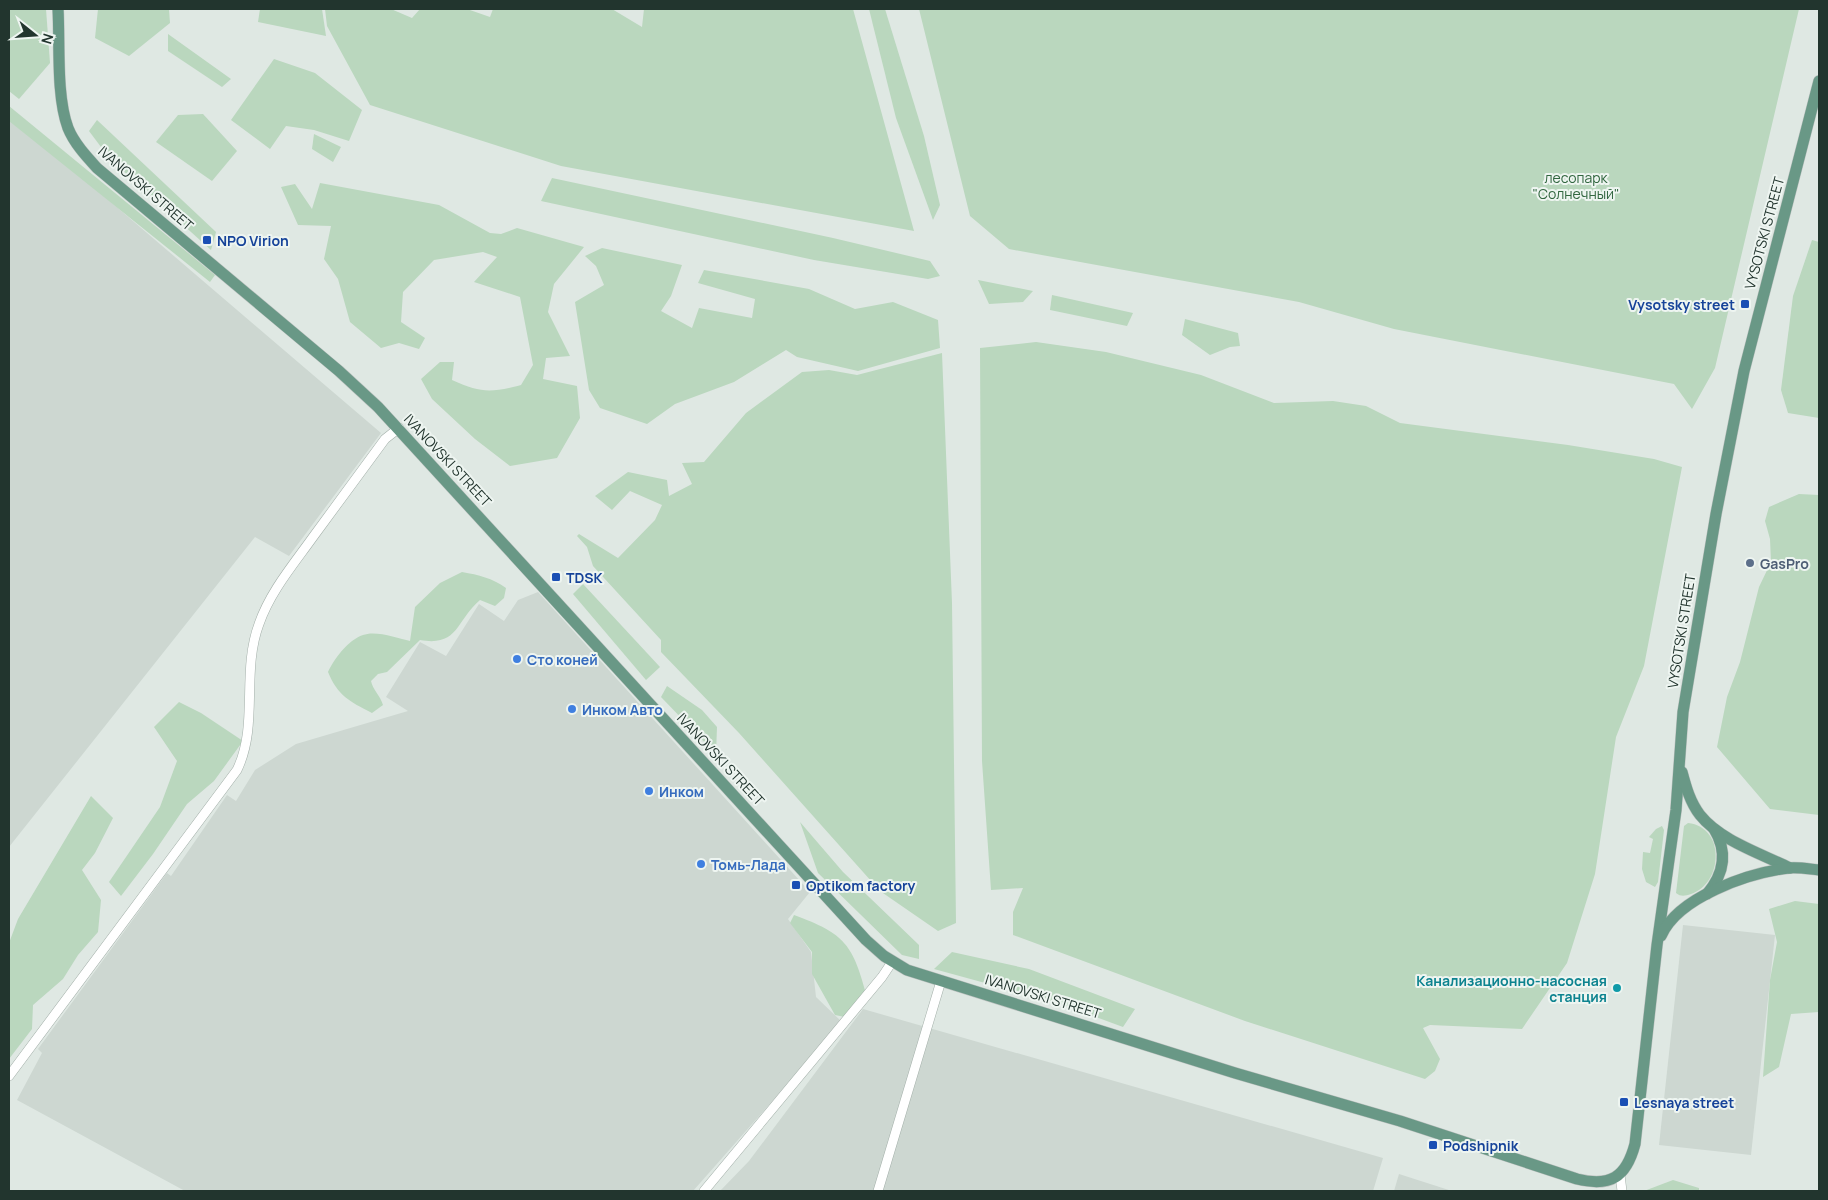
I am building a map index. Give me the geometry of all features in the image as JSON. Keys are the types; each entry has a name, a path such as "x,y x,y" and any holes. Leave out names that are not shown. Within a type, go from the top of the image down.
{"main road":[{"name":"IVANOVSKI STREET","path":"58,9 62,99 68,128 79,148 97,168 339,371 399,428 866,940 892,962 907,970 940,981 1236,1073 1408,1123 1577,1178 1598,1183 1620,1174"},
{"name":"VYSOTSKI STREET","path":"1620,1174 1631,1159 1635,1144 1657,945 1676,810 1683,712 1728,447 1749,352 1819,81"},
{"path":"1657,945 1665,926 1676,913 1702,897 1715,885 1723,861 1723,850 1719,838 1700,814 1688,794 1680,765"},
{"path":"1676,810 1700,814"},
{"path":"1711,826 1722,834 1790,868"},
{"path":"1663,904 1685,903 1751,876 1790,868 1819,870"}],"street":[{"path":"9,1076 237,770 244,756 248,737 249,674 253,646 259,624 268,603 290,568 385,439 399,428"},
{"path":"704,1191 882,977 892,962"},
{"path":"878,1191 940,981"},
{"path":"1620,1174 1622,1191"}],"shaded area":[{"path":"9,115 381,433 289,556 255,537 9,847"},
{"path":"538,592 810,892 788,919 811,952 816,997 842,1022 693,1191 185,1191 17,1100 42,1053 38,1049 167,873 171,876 227,795 236,801 255,770 296,744 408,711 386,697 420,642 446,656 479,604 504,621 518,600"},
{"path":"1683,925 1775,935 1751,1155 1659,1145"},
{"path":"863,1009 1383,1158 1373,1191 720,1191 749,1161"},
{"path":"1399,1174 1452,1191 1394,1191"}],"green space":[{"path":"9,9 46,9 50,63 19,99 9,91"},
{"path":"98,9 169,9 170,23 129,56 95,38"},
{"path":"260,9 322,9 326,36 258,22"},
{"path":"325,9 391,9 412,18 420,9 467,9 490,17 493,9 612,9 642,27 644,9 853,9 914,231 561,166 370,105 327,26"},
{"path":"869,9 885,9 924,136 940,205 933,220 896,118"},
{"name":"лесопарк \"Солнечный\"","path":"919,9 1799,9 1715,368 1692,409 1674,384 1394,329 1299,302 1009,249 970,216"},
{"path":"168,34 231,79 222,87 168,51"},
{"path":"274,59 315,73 362,110 349,141 314,130 286,126 270,149 231,120"},
{"path":"9,106 215,275 210,282 9,121"},
{"path":"203,114 237,151 212,181 156,142 178,115"},
{"path":"97,120 216,232 211,250 110,159 89,131"},
{"path":"314,134 341,147 333,162 312,149"},
{"path":"552,178 833,238 930,261 940,276 928,279 814,260 541,201"},
{"path":"320,183 439,205 490,233 501,234 517,228 584,247 554,284 548,312 570,356 546,358 543,379 577,386 580,418 557,458 510,466 475,439 432,399 421,379 440,362 454,362 452,380 471,387 493,390 521,385 533,365 520,297 474,282 497,257 483,252 434,260 403,292 401,322 425,338 419,349 399,343 381,348 350,322 338,279 324,259 331,226 298,225 281,187 295,184 312,209"},
{"path":"1812,240 1819,242 1819,418 1788,413 1781,390 1793,296"},
{"path":"602,248 682,265 671,296 661,311 692,328 699,308 752,318 755,299 698,283 704,270 809,289 855,309 893,302 938,320 940,348 858,371 797,357 786,350 734,382 675,404 647,424 600,408 589,390 575,302 604,285 596,266 585,256"},
{"path":"978,280 1033,291 1023,302 989,304"},
{"path":"1052,295 1133,313 1127,326 1050,310"},
{"path":"1185,319 1238,333 1240,346 1230,347 1210,355 1182,335"},
{"path":"1036,342 1106,352 1201,375 1274,403 1333,401 1366,406 1400,423 1568,445 1654,459 1682,467 1644,666 1616,737 1595,874 1567,963 1522,1029 1430,1025 1423,1028 1440,1059 1435,1071 1425,1079 1245,1021 1013,935 1013,912 1023,888 991,890 982,761 980,348"},
{"path":"942,353 952,603 956,923 938,931 880,891 739,733 661,652 661,640 593,566 587,547 577,536 579,534 618,558 655,520 662,505 630,491 612,510 595,496 628,472 667,480 669,496 692,484 682,463 704,462 746,413 802,372 829,370 857,375"},
{"path":"1799,494 1819,495 1819,815 1770,809 1717,747 1727,697 1740,662 1759,587 1771,562 1770,539 1765,521 1769,507"},
{"path":"462,572 485,577 506,588 504,598 495,606 480,600 450,636 442,640 420,640 387,672 378,674 371,681 383,705 372,713 345,697 336,687 328,672 347,645 357,637 374,633 410,641 415,607 440,583"},
{"path":"583,584 660,667 646,680 573,594"},
{"path":"667,686 702,710 717,727 716,754 661,697"},
{"path":"179,702 201,713 243,741 214,781 187,804 153,854 121,896 109,882 160,807 177,761 154,727"},
{"path":"91,796 113,818 95,853 82,870 101,900 98,932 78,955 63,979 33,1005 32,1029 9,1059 9,943 18,919"},
{"path":"800,822 843,872 919,945 919,959 902,955 818,873"},
{"path":"1688,823 1700,827 1709,834 1716,856 1714,868 1702,888 1683,896 1676,893 1684,826"},
{"path":"1662,826 1664,830 1658,882 1655,887 1646,882 1642,869 1643,852 1650,853 1653,839 1649,837 1656,829"},
{"path":"1795,901 1819,904 1819,1012 1791,1014 1779,1067 1763,1077 1770,980 1777,942 1769,909"},
{"path":"794,915 836,936 851,953 857,965 867,997 850,1018 835,1015 812,974 812,952 790,923"},
{"path":"952,952 1029,969 1135,1009 1123,1027 1058,1003 934,969"},
{"path":"1673,1180 1699,1188 1699,1191 1644,1191"}],"place":[{"name":"NPO Virion","path":"207,240"},
{"name":"Vysotsky street","path":"1745,304"},
{"name":"GasPro","path":"1750,563"},
{"name":"TDSK","path":"556,577"},
{"name":"Сто коней","path":"517,659"},
{"name":"Инком Авто","path":"572,709"},
{"name":"Инком","path":"649,791"},
{"name":"Томь-Лада","path":"701,864"},
{"name":"Optikom factory","path":"796,885"},
{"name":"Канализационно-насосная станция","path":"1617,988"},
{"name":"Lesnaya street","path":"1624,1102"},
{"name":"Podshipnik","path":"1433,1145"}]}
